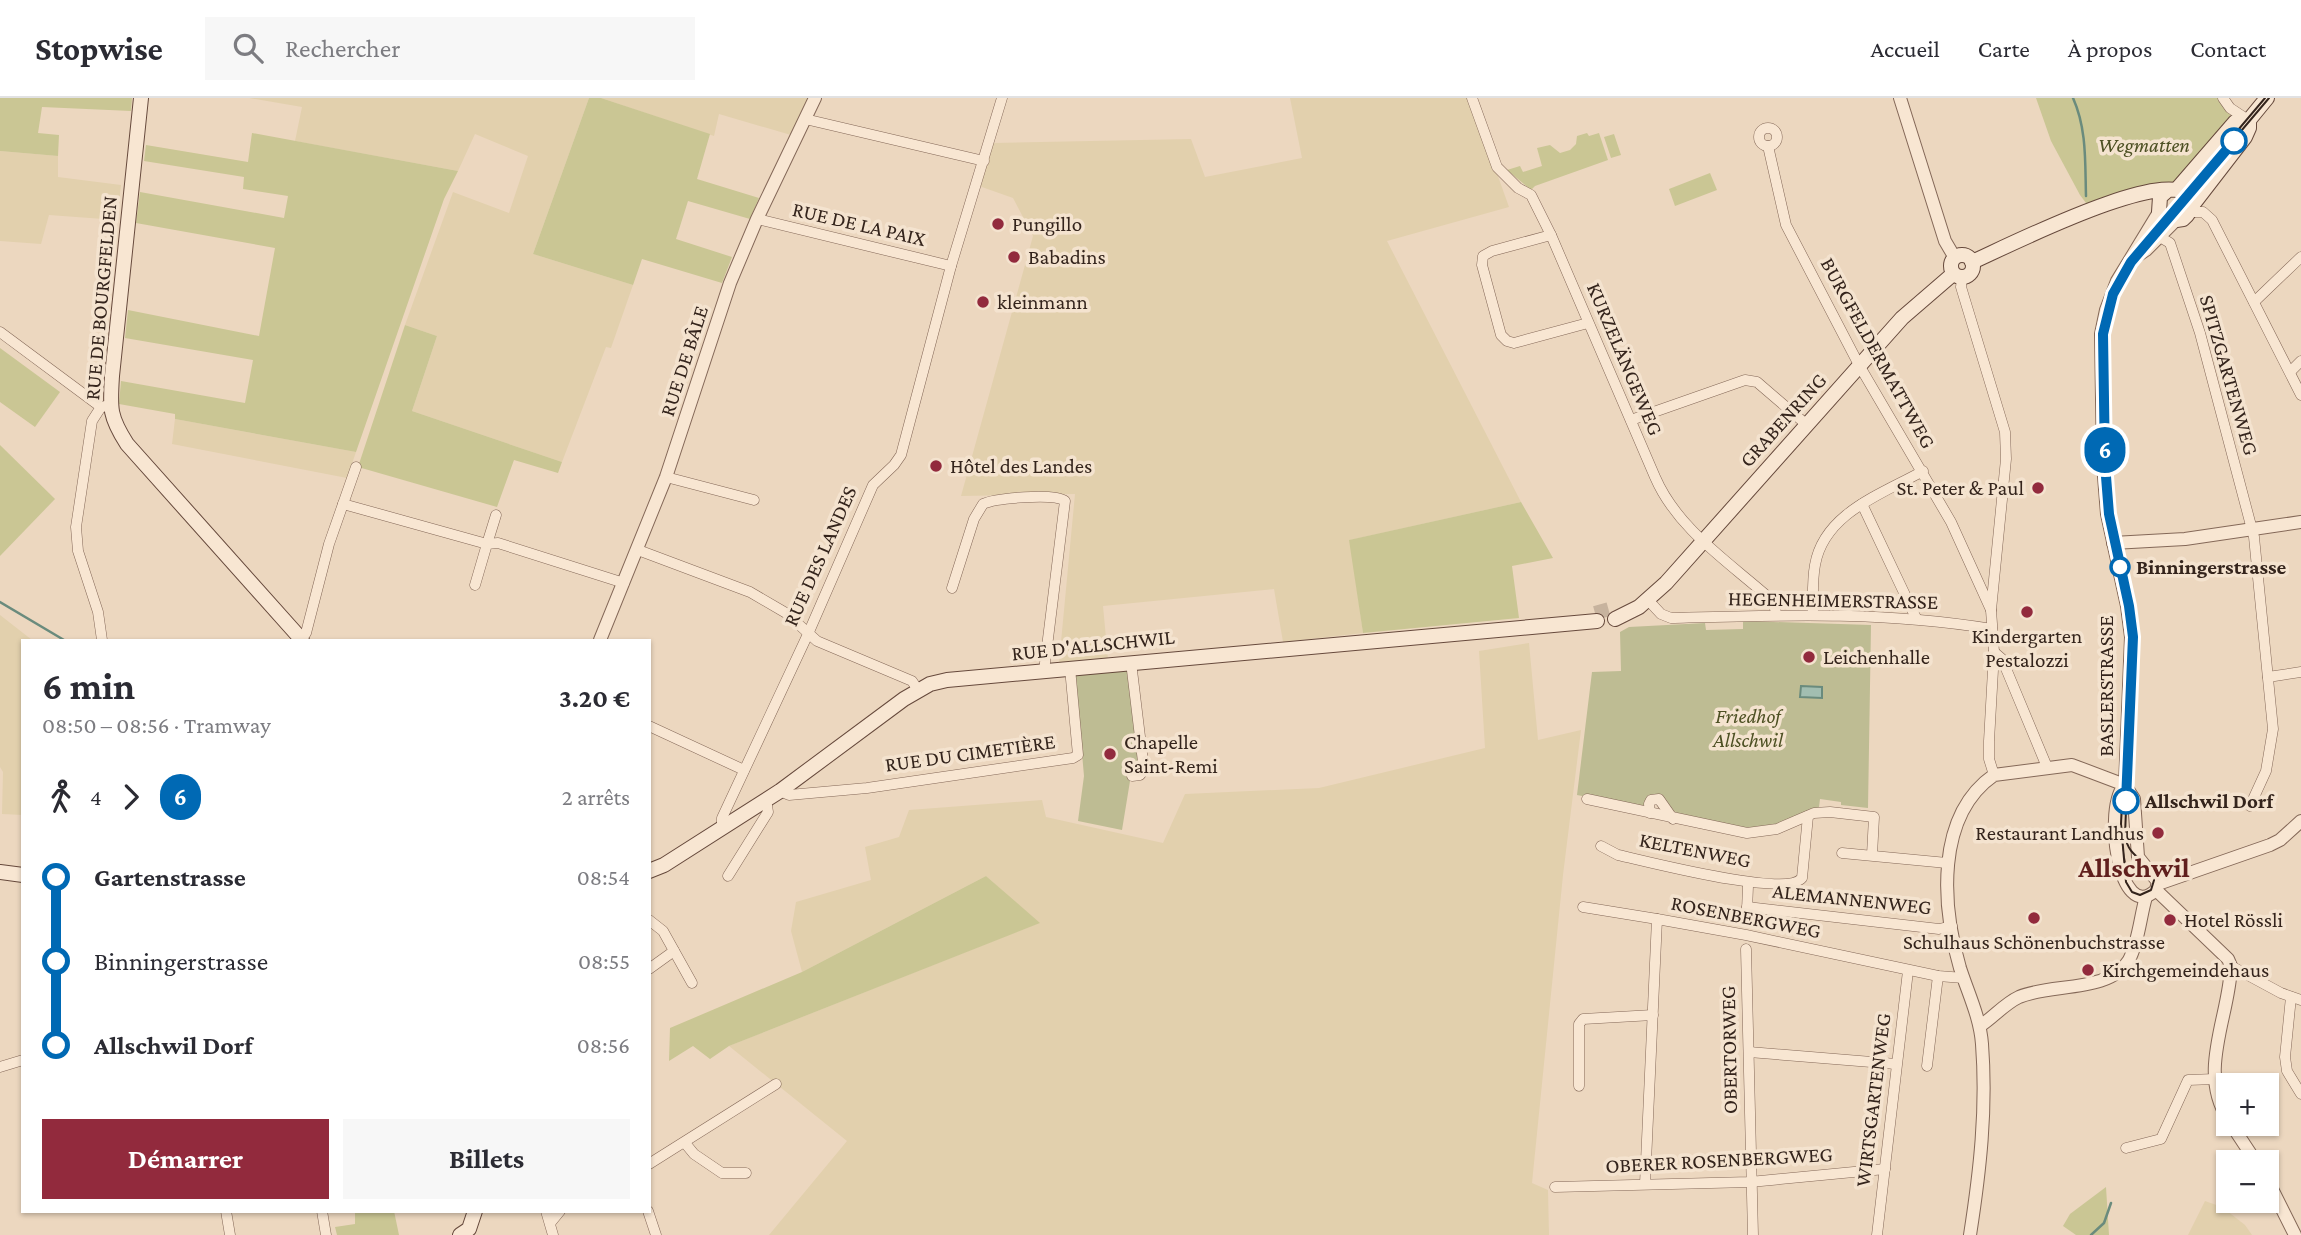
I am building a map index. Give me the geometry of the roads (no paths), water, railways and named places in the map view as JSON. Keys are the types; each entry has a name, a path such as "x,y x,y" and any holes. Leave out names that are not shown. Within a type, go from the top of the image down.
{"main road":[{"name":"RUE DE BOURGFELDEN","path":"141,98 106,406 127,444 301,639"},
{"path":"2249,120 2235,122 2172,189 2160,197 2159,210 2164,219 2174,222 2183,219 2245,137 2249,120 2267,98"},
{"path":"1972,262 2038,230 2144,191 2172,189 2187,194 2190,209"},
{"path":"2132,197 2159,210"},
{"path":"1964,256 1972,262 1972,271 1968,276 1957,276 1951,265 1955,258 1964,256"},
{"name":"GRABENRING","path":"1614,613 1631,612 1648,600 1704,541 1902,318 1957,276"},
{"name":"RUE D'ALLSCHWIL","path":"651,871 780,791 918,690 947,680 1592,618"},
{"path":"0,872 21,875"},
{"path":"467,1233 474,1213"}],"street":[{"name":"RUE DE BÂLE","path":"600,639 666,477 730,283 757,219 815,98"},
{"name":"RUE DES LANDES","path":"722,827 722,818 808,634 873,485 901,455 951,266 1002,98"},
{"name":"KURZELÄNGEWEG","path":"1472,98 1497,167 1518,188 1531,195 1551,235 1670,507 1767,596 1776,614"},
{"path":"1900,98 1945,241 1955,258"},
{"path":"2223,98 2230,108 2249,120"},
{"path":"805,119 984,161"},
{"name":"BURGFELDERMATTWEG","path":"1768,146 1786,225 1859,365 1951,522 1992,610"},
{"path":"2190,209 2208,215 2301,395"},
{"name":"BASLERSTRASSE","path":"2125,785 2131,637 2107,514 2101,334 2112,293 2159,210"},
{"name":"RUE DE LA PAIX","path":"757,219 951,266"},
{"name":"BASLERSTRASSE","path":"2131,260 2174,222"},
{"path":"1551,235 1492,251 1483,256 1482,265 1501,334 1507,341 1514,343 1588,323"},
{"name":"SPITZGARTENWEG","path":"2160,237 2170,243 2200,333 2253,530 2273,721 2272,745 2266,771 2250,806"},
{"path":"2254,302 2301,257"},
{"path":"1957,276 2005,432 2006,459 1992,610 1994,652 1989,759 1994,775"},
{"path":"0,332 106,406 92,421 76,527 78,551 98,612 102,639"},
{"path":"2290,372 2301,361"},
{"path":"1631,420 1745,380 1757,382 1807,425"},
{"path":"303,639 356,467"},
{"path":"1813,614 1814,567 1820,547 1835,524 1843,516 1923,471"},
{"path":"666,477 754,500"},
{"path":"952,588 974,519 983,504 1005,499 1056,496 1065,500 1044,671"},
{"path":"343,504 475,543 498,543 624,583"},
{"path":"1863,504 1916,618"},
{"path":"475,585 495,515"},
{"path":"2113,543 2185,539 2301,522"},
{"path":"638,550 750,592 786,612 817,641 912,681 918,690"},
{"name":"HEGENHEIMERSTRASSE","path":"1648,600 1666,617 1813,614 1916,618 1992,629"},
{"path":"1994,652 2002,659 2047,767"},
{"path":"1131,662 1144,770 1140,775 1132,776"},
{"name":"RUE DU CIMETIÈRE","path":"780,791 789,795 867,788 1073,758 1078,755 1070,668"},
{"path":"2268,677 2301,672"},
{"path":"651,727 744,770"},
{"path":"1970,1235 1985,1110 1980,1026 1964,978 1952,926 1947,863 1956,827 1978,788 1994,775 2047,767 2082,767 2125,785 2133,799 2138,857 2154,875 2153,890 2128,962 2118,973 2094,982 2037,990 2027,994 1999,1009 1980,1026"},
{"path":"2125,785 2119,791 2115,815 2119,860 2126,886 2137,896 2270,845 2280,840 2301,821"},
{"path":"728,876 768,812 766,799"},
{"path":"1587,799 1747,833 1777,829 1808,816 1830,812 1874,817 1872,855"},
{"path":"1650,813 1651,800 1659,799 1663,801 1673,819"},
{"name":"KELTENWEG","path":"1601,846 1618,855 1743,882 1794,884 1802,878 1808,816"},
{"path":"1842,853 1947,863"},
{"name":"ALEMANNENWEG","path":"1748,886 1747,909 1939,929 1952,926"},
{"path":"2153,890 2228,959 2231,966 2221,1015 2216,1088"},
{"path":"1583,906 1657,919"},
{"name":"ROSENBERGWEG","path":"1645,1184 1657,919 1746,935 1908,971 1964,978"},
{"path":"651,922 663,931 692,982"},
{"name":"OBERTORWEG","path":"1746,949 1753,1235"},
{"path":"651,967 674,951"},
{"path":"2231,966 2296,999 2285,1057 2287,1071 2301,1094"},
{"name":"WIRTSGARTENWEG","path":"1877,1235 1908,971"},
{"path":"1927,1066 1938,976"},
{"path":"1579,1086 1579,1024 1583,1018 1653,1015"},
{"path":"1749,1052 1895,1064"},
{"path":"0,1068 21,1061"},
{"path":"2126,1148 2161,1139 2188,1080 2215,1079"},
{"path":"651,1163 776,1084"},
{"path":"685,1143 694,1154 722,1173 746,1173"},
{"name":"OBERER ROSENBERGWEG","path":"1555,1187 1750,1182 1885,1169"},
{"path":"2279,1203 2295,1235"},
{"path":"226,1213 230,1235"},
{"path":"322,1213 326,1235"},
{"path":"547,1213 553,1235"},
{"path":"551,1222 558,1213"},
{"path":"649,1213 656,1235"}],"waterway":[{"path":"2073,98 2083,134 2086,196"},
{"path":"0,602 62,639"},
{"path":"2091,1235 2104,1223 2111,1203"}],"tunnel":[{"path":"1595,613 1613,608"}],"tram line":[{"path":"2265,98 2134,253 2116,279 2105,309 2100,334 2105,514 2126,607 2129,637 2121,824 2126,882 2132,892 2140,895 2151,890 2155,877 2148,866 2130,849 2125,835 2133,637 2109,514 2103,334 2107,310 2119,282 2136,255 2269,98"},
{"name":"6","path":"2126,801 2133,637 2109,514 2105,464 2103,334 2113,294 2131,262 2234,141"}],"place":[{"name":"Pungillo","path":"998,224"},
{"name":"Babadins","path":"1014,257"},
{"name":"kleinmann","path":"983,302"},
{"name":"Hôtel des Landes","path":"936,466"},
{"name":"St. Peter & Paul","path":"2038,488"},
{"name":"Binningerstrasse","path":"2120,567"},
{"name":"Kindergarten Pestalozzi","path":"2027,612"},
{"name":"Leichenhalle","path":"1809,657"},
{"name":"Chapelle Saint-Remi","path":"1110,754"},
{"name":"Allschwil Dorf","path":"2126,801"},
{"name":"Restaurant Landhus","path":"2158,833"},
{"name":"Schulhaus Schönenbuchstrasse","path":"2034,918"},
{"name":"Hotel Rössli","path":"2170,920"},
{"name":"Kirchgemeindehaus","path":"2088,970"}],"district":[{"name":"Allschwil","path":"2134,867"}],"park label":[{"name":"Wegmatten","path":"2144,145"},
{"name":"Friedhof Allschwil","path":"1748,728"}]}
